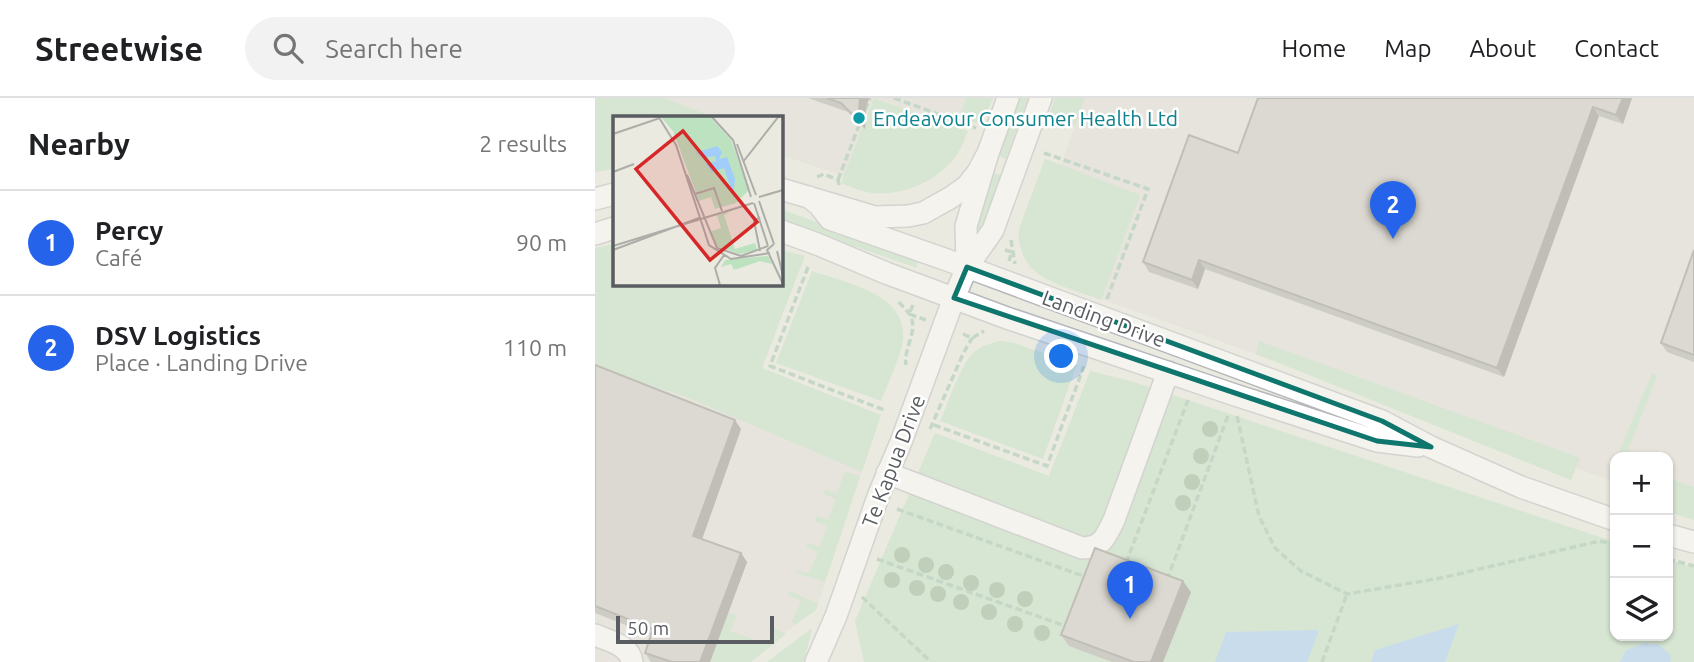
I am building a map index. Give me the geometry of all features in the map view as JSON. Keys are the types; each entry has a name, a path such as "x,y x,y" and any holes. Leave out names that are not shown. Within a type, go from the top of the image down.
{"street":[{"name":"Te Kapua Drive","path":"967,267 966,226 1008,98"},
{"name":"Te Kapua Drive","path":"818,660 954,298 967,267 993,230 1041,98"},
{"path":"809,197 875,217 923,213 967,186 988,153"},
{"name":"Landing Drive","path":"782,189 809,197 830,219 1382,421 1431,447 1521,487 1610,518"},
{"path":"595,199 613,194"},
{"path":"595,234 613,228"},
{"name":"Landing Drive","path":"782,231 1007,318 1168,372 1377,441 1431,447"},
{"path":"887,473 1082,548 1094,547 1104,540 1114,520 1168,372"},
{"path":"1673,537 1694,542"},
{"path":"595,635 624,647 631,654 632,662"}],"path":[{"path":"840,188 838,180 870,98"},
{"path":"894,98 976,128 972,138"},
{"path":"1042,152 1148,190 1105,306"},
{"path":"824,174 838,180"},
{"path":"1013,232 1012,252 1016,267"},
{"path":"1002,248 1012,252"},
{"path":"808,267 770,366 884,410"},
{"path":"897,300 909,314 913,329 905,356 906,368"},
{"path":"909,314 914,301"},
{"path":"909,314 920,318"},
{"path":"986,324 983,332 972,338 963,354 932,427 1047,466 1086,361"},
{"path":"967,335 972,338"},
{"path":"1235,411 1259,516 1275,548 1301,571 1347,594 1441,578 1600,541 1610,544"},
{"path":"1673,560 1694,566"},
{"path":"1322,662 1347,594"},
{"path":"861,596 931,662"}],"highlighted area":[{"path":"967,267 1382,421 1431,447 1377,441 954,298"}],"shaded area":[{"path":"595,98 874,98 844,176 782,155 782,116 613,116"},
{"path":"876,98 966,98 955,126"},
{"path":"1085,98 1694,98 1694,506 1673,500 1673,452 1610,452 1610,480 1043,278 1029,267 1024,257 1018,241 1019,229 1045,159 1061,165"},
{"path":"595,368 684,396 862,472 816,610 745,662 595,662"}],"green space":[{"path":"595,98 664,98 710,116 613,116 613,169 595,172"},
{"path":"874,98 968,131 952,161 922,184 898,192 869,192 841,183"},
{"path":"966,98 993,98 988,111 976,123 959,117"},
{"path":"1020,98 1028,98 1006,159 999,156"},
{"path":"1055,98 1085,98 1075,126 1048,118"},
{"path":"1045,159 1140,195 1101,300 1045,278 1026,260 1020,246 1019,229"},
{"path":"992,173 1001,175 978,233 974,231"},
{"path":"782,209 917,259 917,268 782,221"},
{"path":"613,244 613,285 782,285 782,250 805,256 762,368 881,415 862,472 684,396 595,368 595,248"},
{"path":"812,271 872,292 896,311 902,324 903,340 897,363 881,401 776,363"},
{"path":"1000,341 1077,364 1043,459 940,421 969,357 980,348"},
{"path":"1259,341 1580,458 1571,480 1256,354"},
{"path":"1090,371 1134,382 1610,540 1610,641 1673,641 1673,561 1694,568 1694,662 864,662 855,621 935,433 1049,476"},
{"path":"1652,373 1657,376 1628,450 1631,452 1619,452"},
{"path":"845,472 860,476 825,582 796,573 809,573 818,552 806,547 808,543 820,547 827,526 815,521 817,516 828,520 836,499 824,494 825,490 837,493"},
{"path":"1673,480 1694,487 1694,520 1673,514"},
{"path":"790,591 818,604 816,610 796,624 792,622 801,601 787,595"},
{"path":"728,613 737,615 730,631 767,644 774,628 786,634 751,662 710,662"},
{"path":"812,628 803,662 767,662"}],"water":[{"path":"1459,624 1445,662 1371,662 1375,650"},
{"path":"1319,630 1307,662 1215,662 1226,632"},
{"path":"1645,643 1659,645 1670,654 1671,662 1620,662 1626,650"}],"building":[{"path":"827,98 860,98 858,120 841,103"},
{"path":"1258,98 1623,98 1616,115 1593,107 1497,368 1199,260 1192,280 1143,262 1189,135 1238,153"},
{"path":"1694,250 1694,355 1661,343"},
{"path":"595,365 735,420 693,536 741,553 700,662 672,662 645,653 653,629 595,606"},
{"path":"1095,548 1183,581 1151,662 1134,662 1061,635"}],"place":[{"name":"Endeavour Consumer Health Ltd","path":"859,118"},
{"name":"DSV Logistics","path":"1393,239"},
{"name":"Percy","path":"1130,619"}]}
